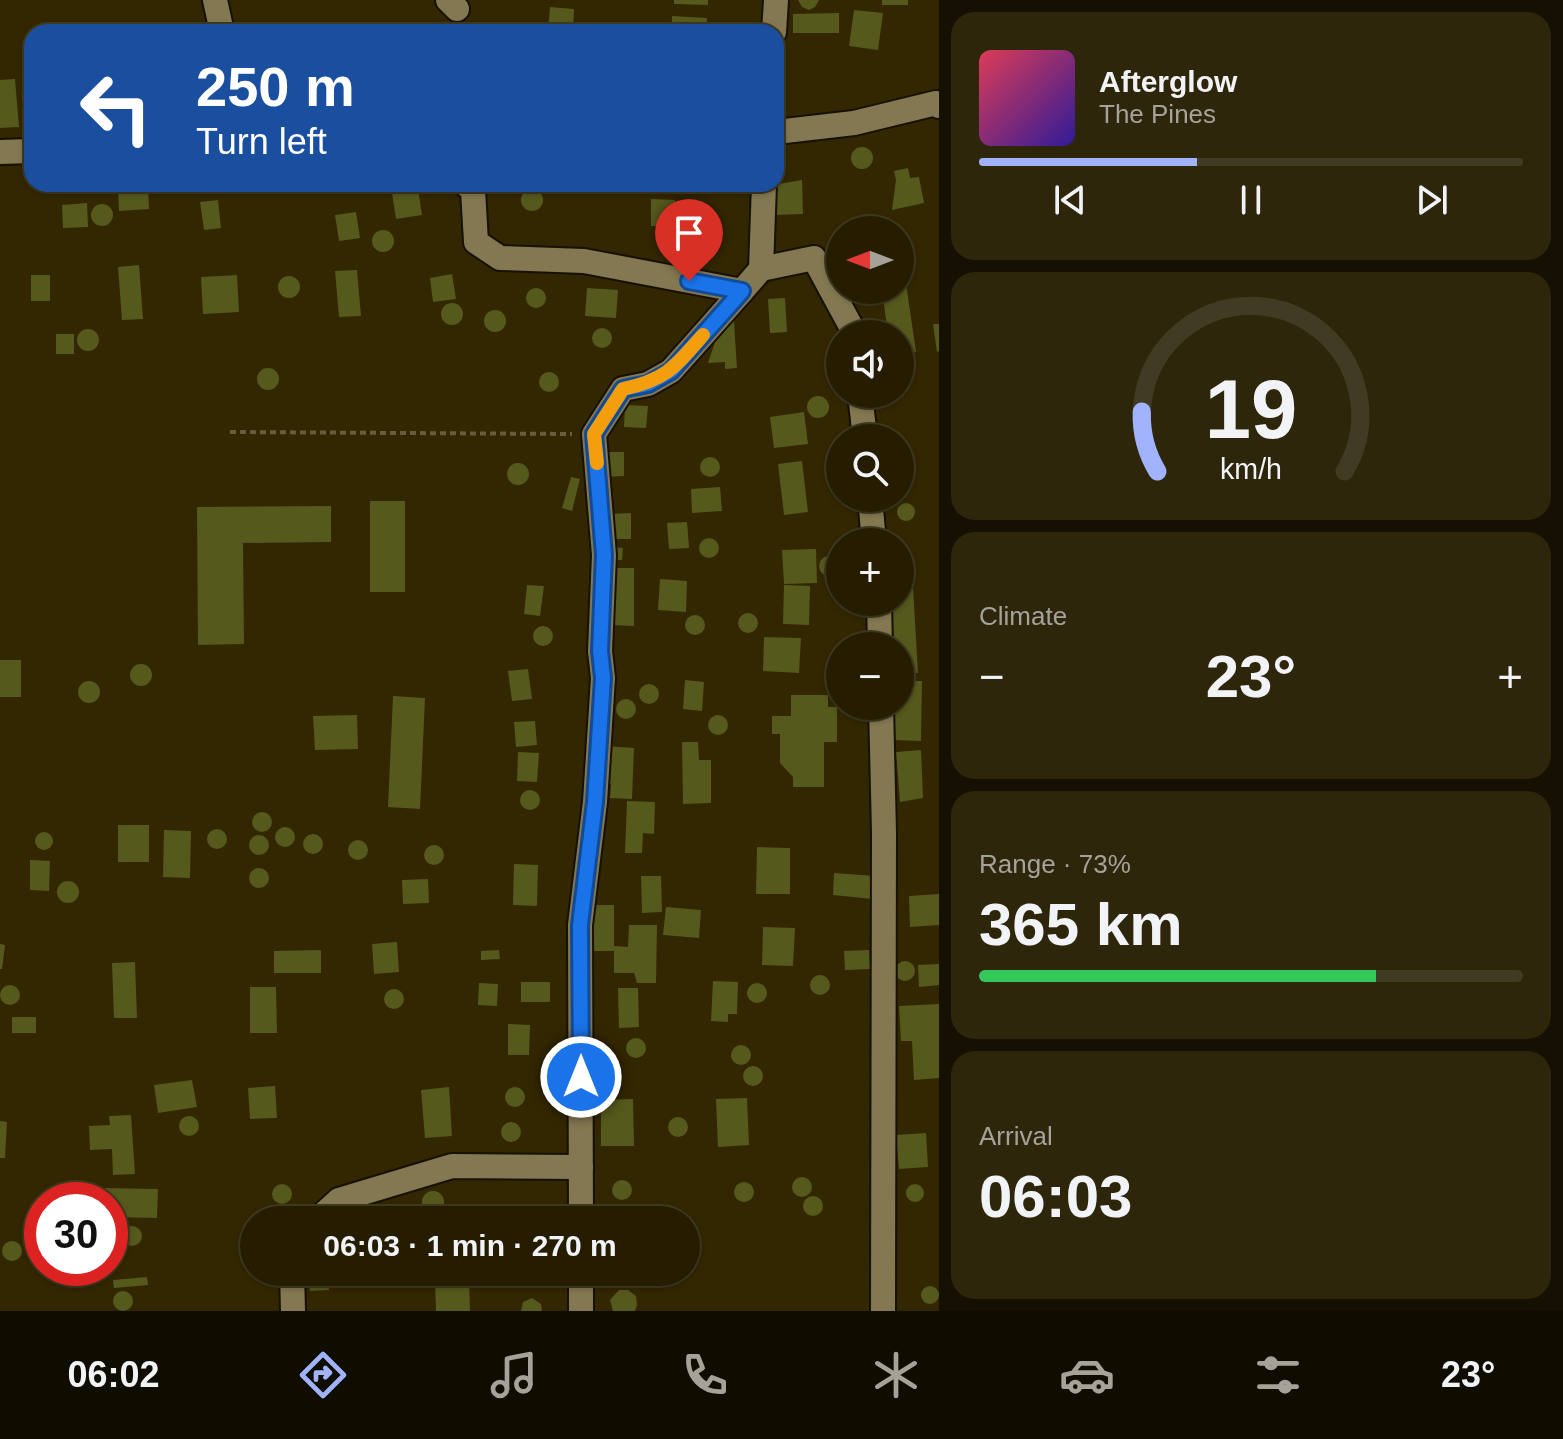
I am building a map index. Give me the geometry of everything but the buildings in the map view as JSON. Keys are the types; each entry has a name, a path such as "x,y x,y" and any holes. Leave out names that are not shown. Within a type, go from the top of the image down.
{"street":[{"path":"215,0 220,24"},
{"path":"774,24 776,0"},
{"path":"784,131 854,123 936,103 939,106"},
{"path":"0,152 24,151"},
{"path":"473,192 476,242 500,258 584,261 742,291"},
{"path":"761,269 764,192"},
{"path":"581,1206 580,925 595,802 603,678 600,651 604,555 594,434 623,389 648,384 671,371 761,269 814,258 847,320"},
{"path":"881,720 883,1311"},
{"path":"332,1206 339,1200 452,1166 581,1167"},
{"path":"292,1286 293,1311"},
{"path":"581,1286 581,1311"}],"path":[{"path":"230,432 594,434"}],"slow traffic":[{"path":"597,463 594,434 623,389 648,384 671,371 703,335"}],"route":[{"path":"581,1077 580,925 595,802 603,678 600,651 604,555 594,434 623,389 648,384 671,371 742,291 689,281"}]}
